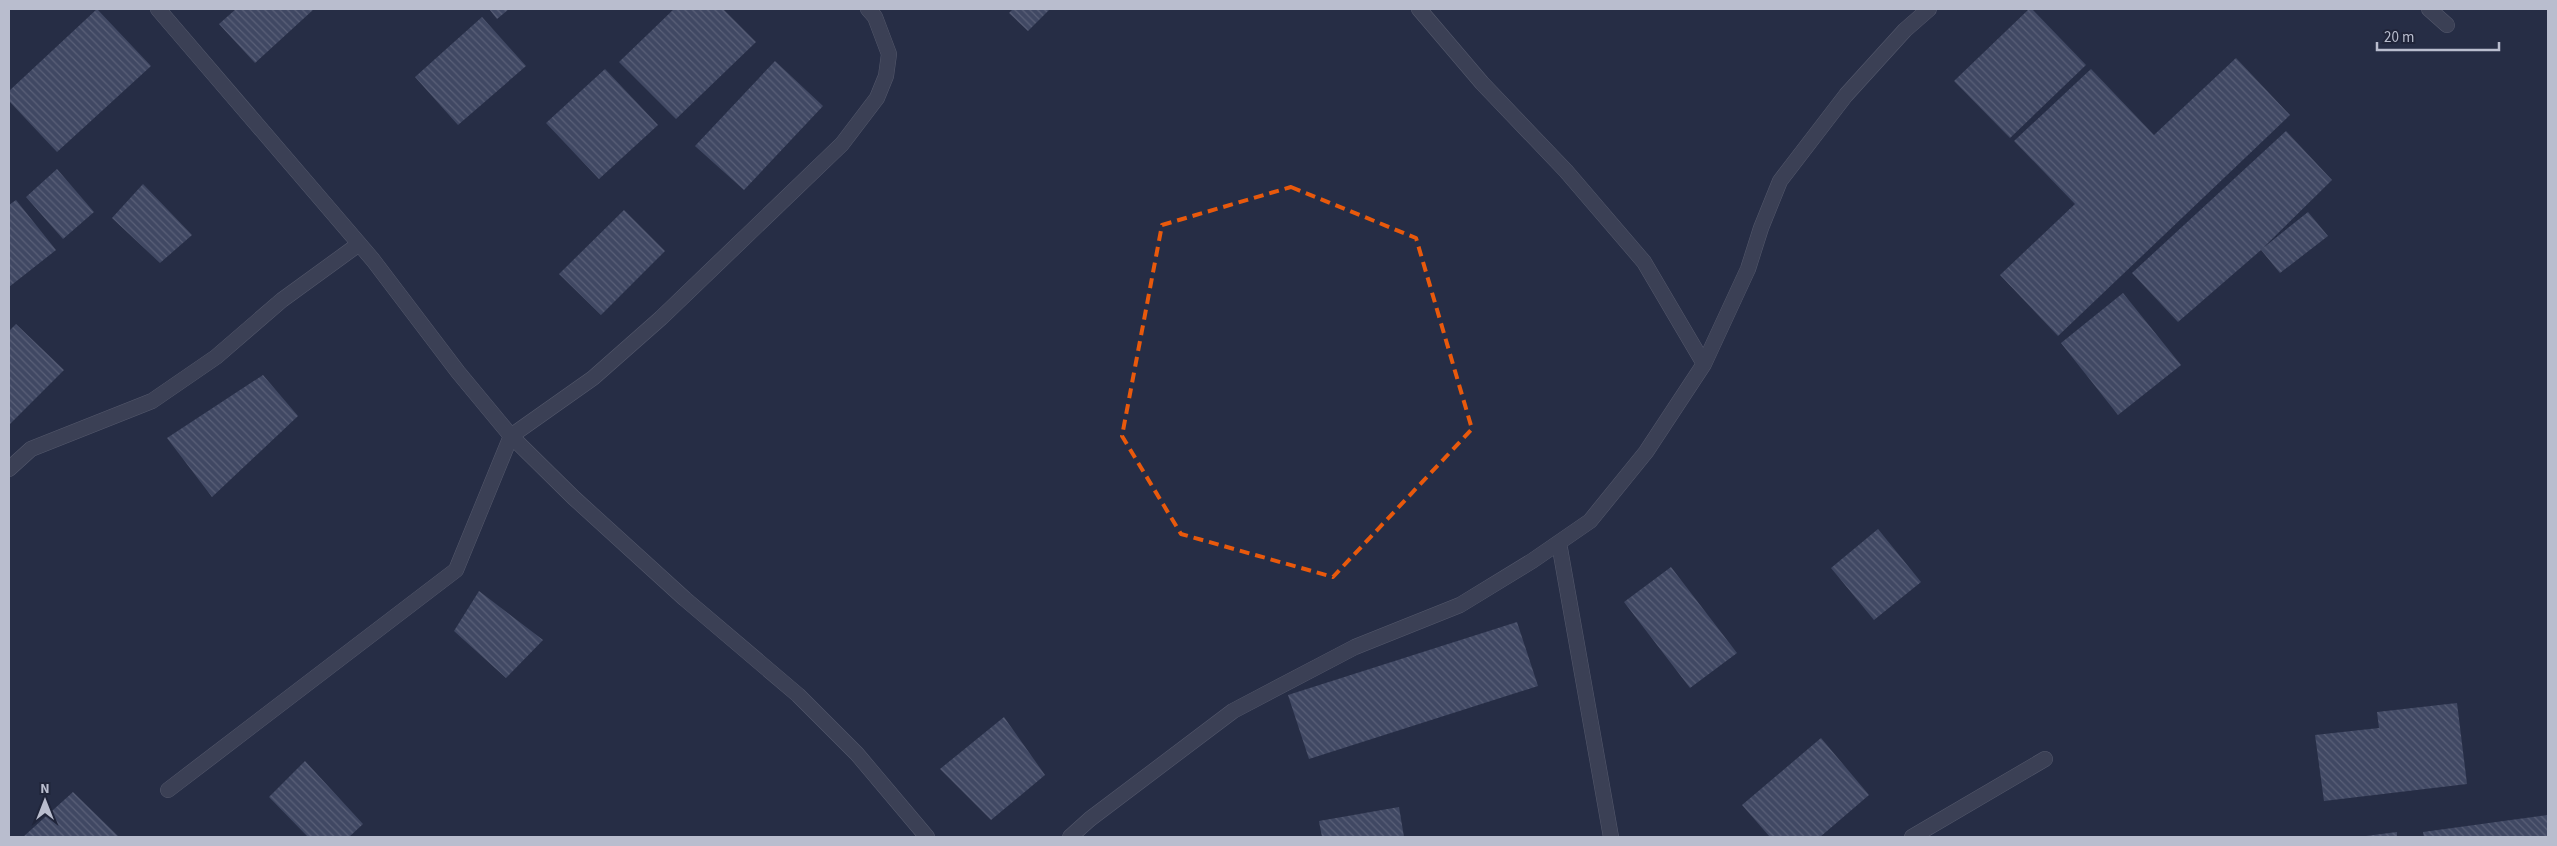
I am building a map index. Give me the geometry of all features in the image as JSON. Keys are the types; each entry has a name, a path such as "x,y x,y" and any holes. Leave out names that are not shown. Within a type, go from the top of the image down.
{"street":[{"path":"158,9 359,244 458,372 512,436 574,498 685,599 798,694 856,754 927,837"},
{"path":"168,790 456,570 512,436 593,378 661,318 842,144 877,98 886,76 889,54 875,17 868,9"},
{"path":"1419,9 1482,84 1566,170 1644,262 1704,364"},
{"path":"1070,837 1090,819 1233,711 1354,647 1460,605 1559,543 1590,521 1646,452 1704,364 1748,269 1761,228 1780,181 1846,95 1905,30 1929,9"},
{"path":"2429,9 2447,25"},
{"path":"9,469 31,449 160,396 216,357 282,300 359,244"},
{"path":"1559,543 1611,837"},
{"path":"1912,837 2045,759"}],"highlighted area":[{"path":"1291,187 1416,238 1472,429 1333,577 1181,534 1122,436 1162,225"}],"building":[{"path":"97,9 151,66 57,152 9,101 9,91"},
{"path":"236,9 314,9 255,63 219,24"},
{"path":"489,9 509,9 497,19"},
{"path":"674,9 723,9 756,42 676,119 619,62"},
{"path":"1013,9 1050,9 1028,31 1009,13"},
{"path":"2029,9 2032,9 2086,65 2010,138 1954,81"},
{"path":"482,17 526,66 458,125 415,77"},
{"path":"2236,58 2290,115 2058,336 2000,275 2075,204 2014,141 2091,69 2154,135"},
{"path":"775,61 823,106 744,190 695,146"},
{"path":"605,69 658,125 599,179 546,123"},
{"path":"2286,131 2332,180 2263,248 2308,212 2328,236 2280,273 2261,250 2178,322 2132,273"},
{"path":"57,169 94,212 63,239 26,197"},
{"path":"143,184 192,235 160,263 112,218"},
{"path":"16,200 56,250 9,287 9,205"},
{"path":"624,210 665,251 601,315 559,274"},
{"path":"2123,293 2181,365 2118,415 2061,343"},
{"path":"16,324 64,370 9,425 9,331"},
{"path":"263,375 298,416 212,497 167,438"},
{"path":"1878,529 1921,582 1874,620 1831,568"},
{"path":"1671,567 1737,653 1690,688 1624,602"},
{"path":"479,591 543,640 506,678 454,631"},
{"path":"1517,622 1538,686 1309,759 1288,695"},
{"path":"2457,703 2467,784 2324,801 2315,735 2379,728 2377,712"},
{"path":"1004,717 1045,775 991,820 940,769"},
{"path":"1821,738 1869,795 1820,837 1770,837 1742,805"},
{"path":"305,761 363,824 349,837 308,837 269,797"},
{"path":"73,792 119,837 23,837"},
{"path":"1399,807 1404,837 1322,837 1319,821"},
{"path":"2548,815 2548,837 2424,837 2423,832"},
{"path":"2397,832 2397,837 2366,837 2366,836"}]}
